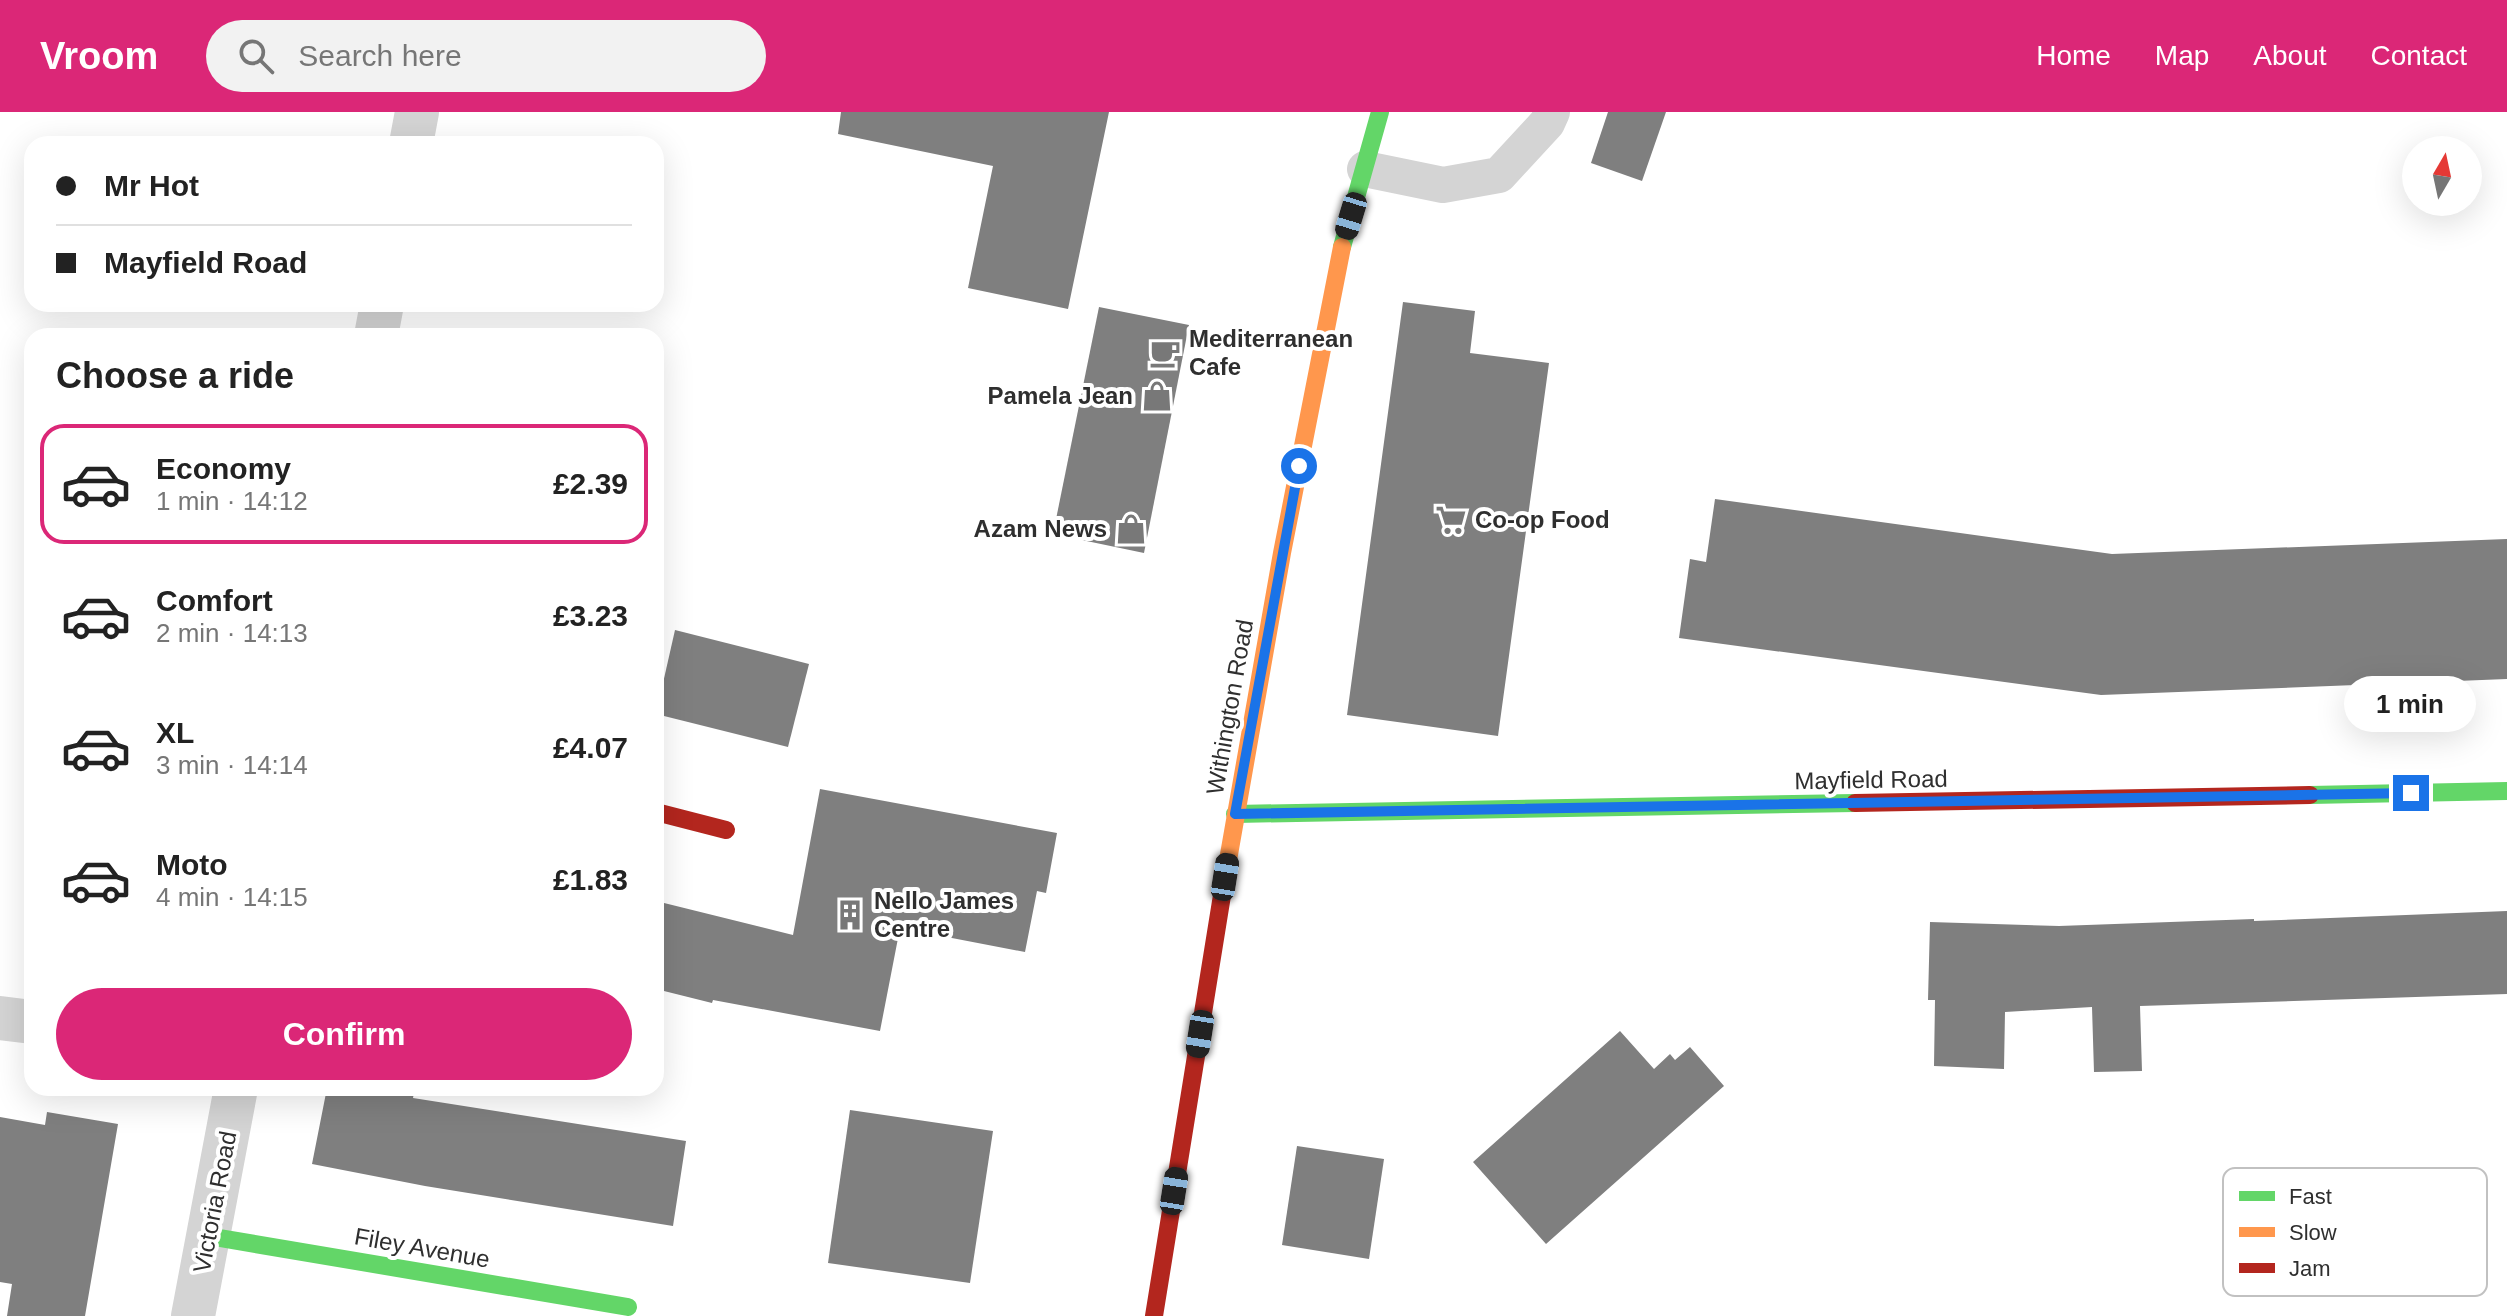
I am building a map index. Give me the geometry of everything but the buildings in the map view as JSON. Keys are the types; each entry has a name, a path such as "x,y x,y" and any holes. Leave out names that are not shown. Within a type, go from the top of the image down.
{"street":[{"path":"412,136 417,112"},
{"name":"Withington Road","path":"1154,1316 1235,814 1337,263 1380,112"},
{"name":"Mayfield Road","path":"1235,814 2507,791"},
{"path":"664,814 726,830"},
{"path":"0,1018 24,1021"},
{"name":"Victoria Road","path":"193,1316 234,1096"},
{"name":"Filey Avenue","path":"208,1236 628,1307"}],"lane":[{"path":"1365,169 1443,185 1499,175 1547,123 1552,112"}],"traffic: fast":[{"path":"1342,247 1380,112"},
{"path":"2310,795 2507,791"},
{"path":"1235,814 1855,803"},
{"path":"208,1236 628,1307"}],"traffic: slow":[{"path":"1224,883 1282,553 1342,247"}],"traffic: jam":[{"path":"1855,803 2310,795"},
{"path":"664,814 726,830"},
{"path":"1154,1316 1224,883"}],"place":[{"name":"Mediterranean Cafe","path":"1165,353"},
{"name":"Pamela Jean","path":"1157,396"},
{"name":"Co-op Food","path":"1451,520"},
{"name":"Azam News","path":"1131,529"},
{"name":"Nello James Centre","path":"850,915"}],"route":[{"path":"1299,466 1235,814 2411,793"}]}
